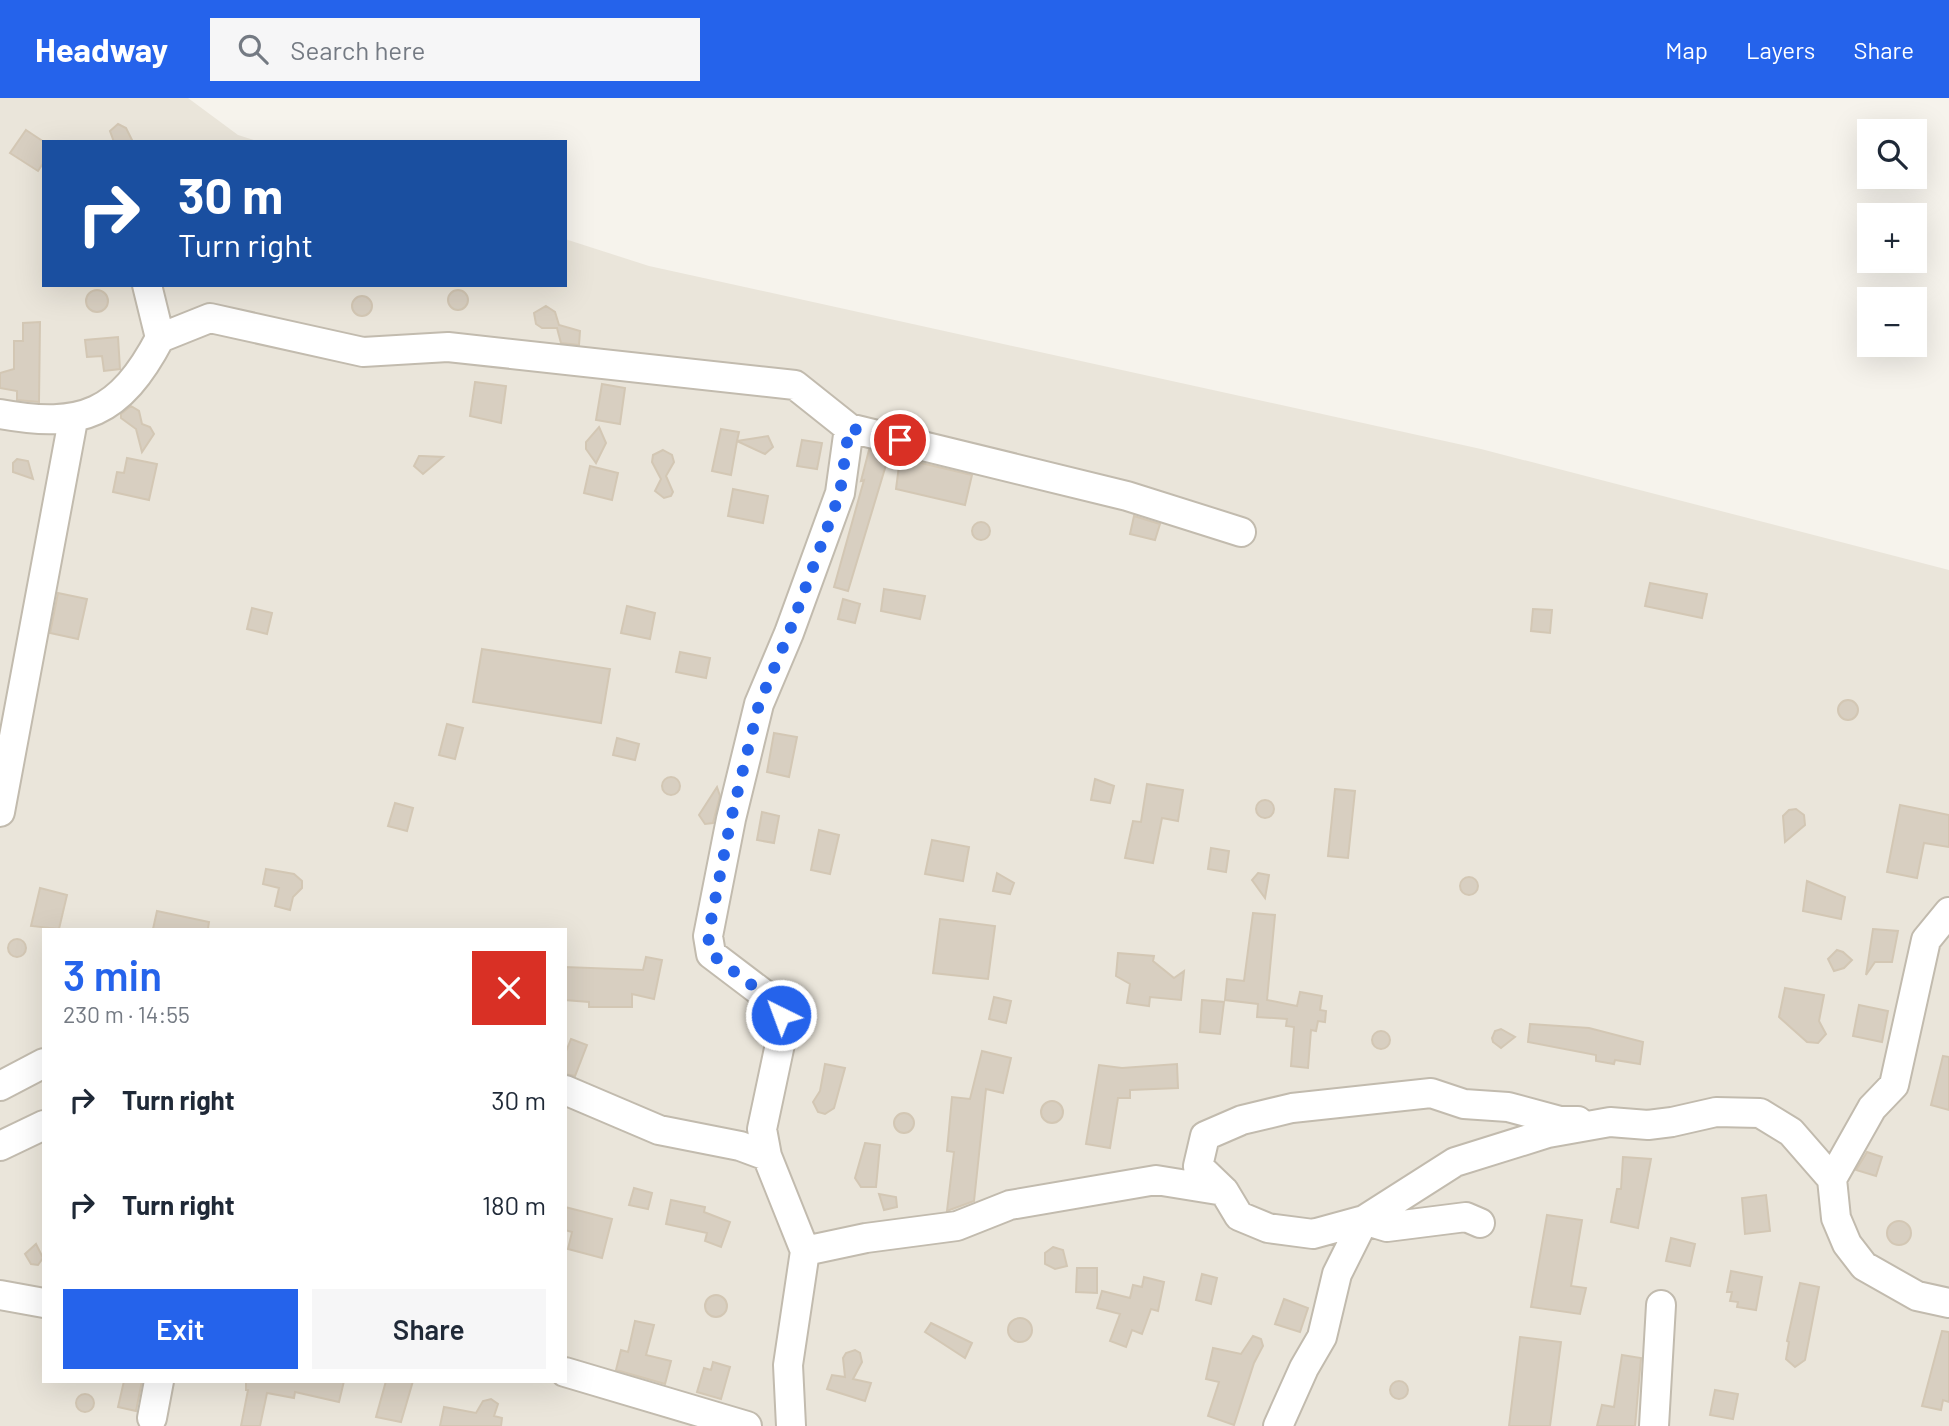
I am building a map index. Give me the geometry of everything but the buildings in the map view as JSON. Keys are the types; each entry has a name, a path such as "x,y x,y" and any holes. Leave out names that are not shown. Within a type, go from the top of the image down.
{"street":[{"path":"147,287 160,338"},
{"path":"0,414 50,422 73,420 122,394 147,363 160,338 210,318 363,352 448,347 795,385 849,428 1127,496 1241,532"},
{"path":"0,812 73,420"},
{"path":"791,1426 788,1365 805,1251 767,1156 762,1129 780,1044 781,1015 769,998 711,954 708,936 731,819 759,704 789,633 840,493 849,428"},
{"path":"1832,1180 1872,1108 1894,1085 1926,940 1949,912"},
{"path":"0,1086 42,1064"},
{"path":"567,1091 659,1130 740,1146 767,1156"},
{"path":"1610,1122 1548,1133 1455,1162 1364,1220 1313,1234 1268,1228 1238,1216 1224,1191 1198,1166 1205,1136 1242,1120 1292,1108 1430,1093 1464,1104 1508,1107 1560,1121 1610,1122 1648,1125 1716,1112 1760,1113 1791,1132 1832,1180 1836,1218 1847,1244 1864,1266 1917,1296 1949,1303"},
{"path":"0,1146 42,1126"},
{"path":"805,1251 866,1238 957,1226 1010,1205 1156,1180 1224,1191"},
{"path":"1364,1220 1387,1227 1466,1217 1480,1223"},
{"path":"1278,1426 1304,1368 1322,1337 1337,1274 1364,1220"},
{"path":"0,1295 42,1303"},
{"path":"1654,1426 1661,1304"},
{"path":"567,1373 747,1426"},
{"path":"152,1418 159,1383"}],"shaded area":[{"path":"0,98 188,98 238,135 254,140 42,140 42,287 567,287 567,240 649,266 1481,449 1949,570 1949,1426 0,1426"}],"route":[{"path":"781,1015 769,998 711,954 708,936 731,819 759,704 789,633 840,493 849,428 900,440"}]}
